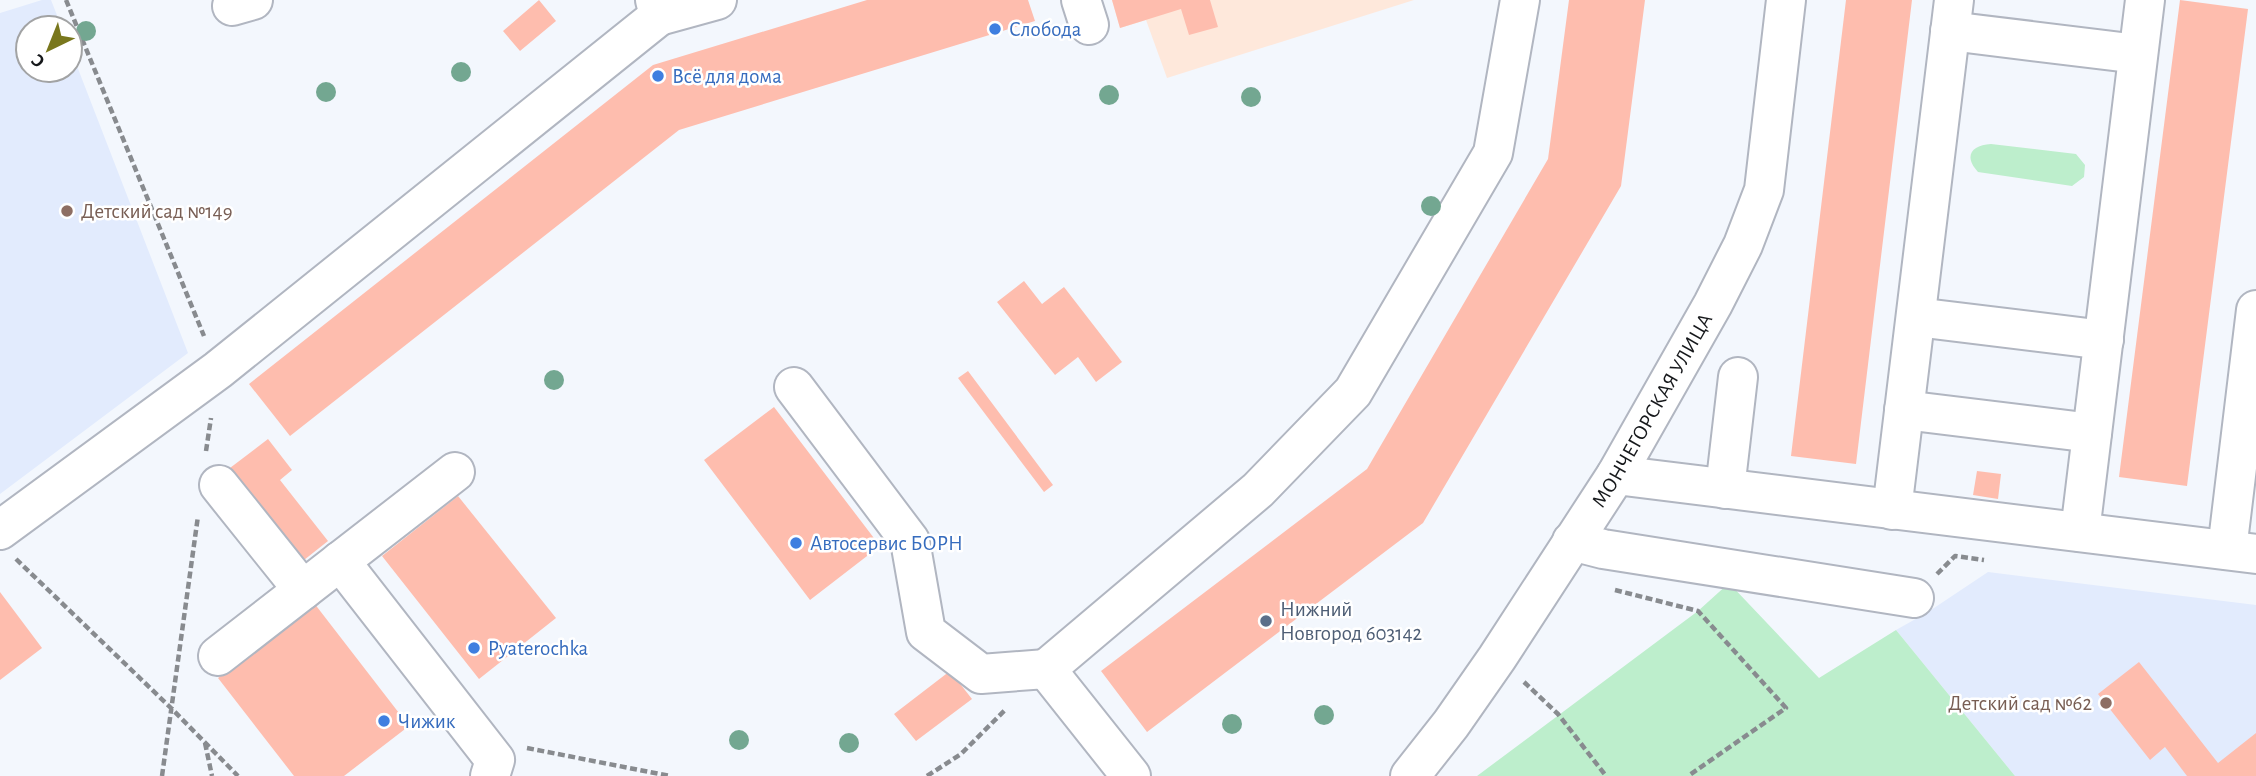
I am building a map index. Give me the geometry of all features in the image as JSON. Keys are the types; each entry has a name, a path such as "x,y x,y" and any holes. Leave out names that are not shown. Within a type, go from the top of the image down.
{"street":[{"path":"5,542 657,8 717,0"},
{"path":"794,387 910,541 926,632 981,674 1046,669 1258,490 1353,392 1493,153 1520,0"},
{"name":"МОНЧЕГОРСКАЯ УЛИЦА","path":"1410,776 1451,724 1497,658 1616,475 1713,304 1743,245 1764,190 1786,0"},
{"path":"2080,533 2145,0"},
{"path":"1892,510 1952,16 2138,54"},
{"path":"1616,475 2241,552 2256,310"},
{"path":"1916,317 2104,340"},
{"path":"1725,489 1738,377"},
{"path":"1904,410 2092,433"},
{"path":"218,656 455,472"},
{"path":"219,485 303,590"},
{"path":"1573,541 1603,549 1914,598"},
{"path":"340,561 495,760 490,776"},
{"path":"1046,669 1128,775"}],"path":[{"path":"5,542 238,776"},
{"path":"1914,598 1955,556 1996,561"},
{"path":"1604,588 1698,611 1786,708 1688,776"},
{"path":"1497,658 1558,714 1606,776"},
{"path":"927,776 961,754 1008,707"},
{"path":"478,738 642,774 670,776"},
{"path":"205,743 212,776"}],"shaded area":[{"name":"Детский сад №149","path":"42,0 51,0 56,14 14,14 14,84 84,84 188,353 0,494 0,13"},
{"path":"1112,0 1414,0 1167,78 1146,20 1120,28"},
{"name":"Детский сад №62","path":"1988,572 2256,605 2256,776 2015,776 1896,630"}],"green space":[{"path":"1991,144 2076,154 2085,165 2084,177 2072,186 1978,172 1971,161 1972,152"},
{"path":"1729,583 1819,678 1896,630 2015,776 1477,776 1698,611"}],"building":[{"path":"539,0 556,21 520,51 503,31"},
{"path":"867,0 1028,0 1035,21 679,130 290,436 249,384 653,65"},
{"path":"1112,0 1210,0 1218,27 1189,35 1181,9 1120,28"},
{"path":"1569,0 1645,0 1621,186 1423,523 1147,732 1101,671 1367,469 1548,159"},
{"path":"1846,0 1912,0 1856,464 1791,456"},
{"path":"2180,0 2248,9 2187,486 2119,477"},
{"path":"1024,281 1042,304 1064,287 1122,362 1096,382 1078,357 1055,375 997,302"},
{"path":"968,371 1053,485 1044,492 958,378"},
{"path":"774,407 880,546 810,600 704,460"},
{"path":"268,439 292,470 280,480 328,541 299,564 226,471"},
{"path":"1977,471 2001,474 1998,499 1973,495"},
{"path":"458,496 556,618 479,679 382,556"},
{"path":"0,592 42,648 0,680"},
{"path":"314,603 409,726 344,776 294,776 218,678"},
{"path":"2139,662 2218,763 2256,733 2256,776 2187,776 2165,747 2150,760 2098,694"},
{"path":"950,671 972,699 916,741 894,714"}],"place":[{"name":"Слобода","path":"995,29"},
{"name":"Всё для дома","path":"658,76"},
{"name":"Детский сад №149","path":"67,211"},
{"name":"Автосервис БОРН","path":"796,543"},
{"name":"Нижний Новгород 603142","path":"1266,621"},
{"name":"Pyaterochka","path":"474,648"},
{"name":"Детский сад №62","path":"2106,703"},
{"name":"Чижик","path":"384,721"}]}
